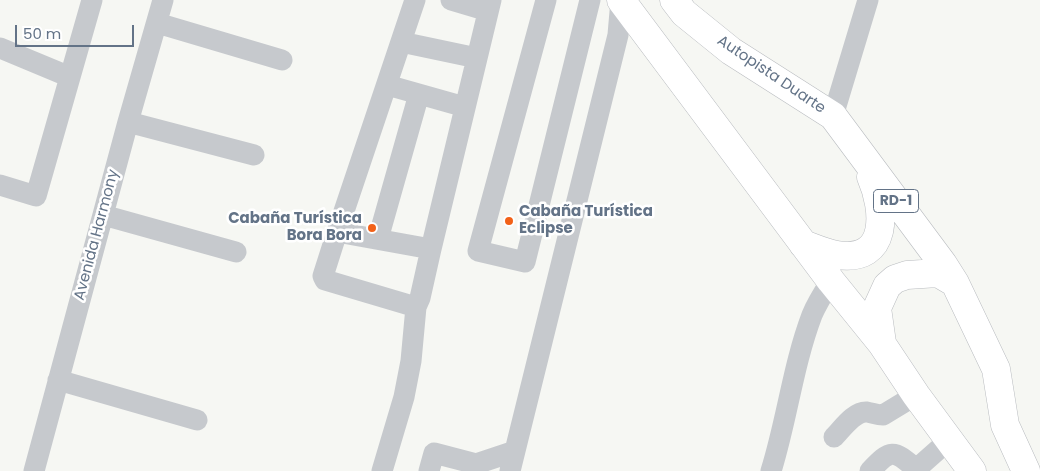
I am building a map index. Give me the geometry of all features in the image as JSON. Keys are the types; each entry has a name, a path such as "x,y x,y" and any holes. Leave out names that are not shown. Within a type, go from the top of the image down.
{"highway":[{"path":"621,0 831,281 882,344 916,395 972,471"},
{"name":"Autopista Duarte","path":"674,0 684,12 731,51 833,116 943,264 955,283 996,368 1005,425 1030,468"},
{"path":"803,244 838,255 856,254 868,250 878,237 881,222 879,203 875,187 862,155"},
{"path":"882,344 877,308 887,286 895,279 907,275 938,273 955,283"}],"street":[{"path":"0,185 36,196 92,0"},
{"name":"Avenida Harmony","path":"34,471 128,122 163,0"},
{"path":"415,0 323,276 325,280 416,307"},
{"path":"382,471 404,397 411,361 416,307 420,298 490,6 451,0"},
{"path":"546,0 478,251 526,262 590,0"},
{"path":"429,471 434,453 475,467 512,461 618,35 621,0"},
{"path":"833,116 868,0"},
{"path":"156,23 282,60"},
{"path":"401,42 477,58"},
{"path":"0,48 70,77"},
{"path":"387,85 465,107"},
{"path":"378,240 419,94"},
{"path":"128,122 254,155"},
{"path":"103,214 236,252"},
{"path":"337,232 431,249"},
{"path":"771,471 778,447 786,404 812,315 831,281"},
{"path":"58,380 197,420"},
{"path":"834,437 856,415 865,412 883,415 916,395"},
{"path":"870,471 889,454 902,456 915,470 949,440"}],"place":[{"name":"Cabaña Turística Eclipse","path":"509,221"},
{"name":"Cabaña Turística Bora Bora","path":"372,228"}]}
